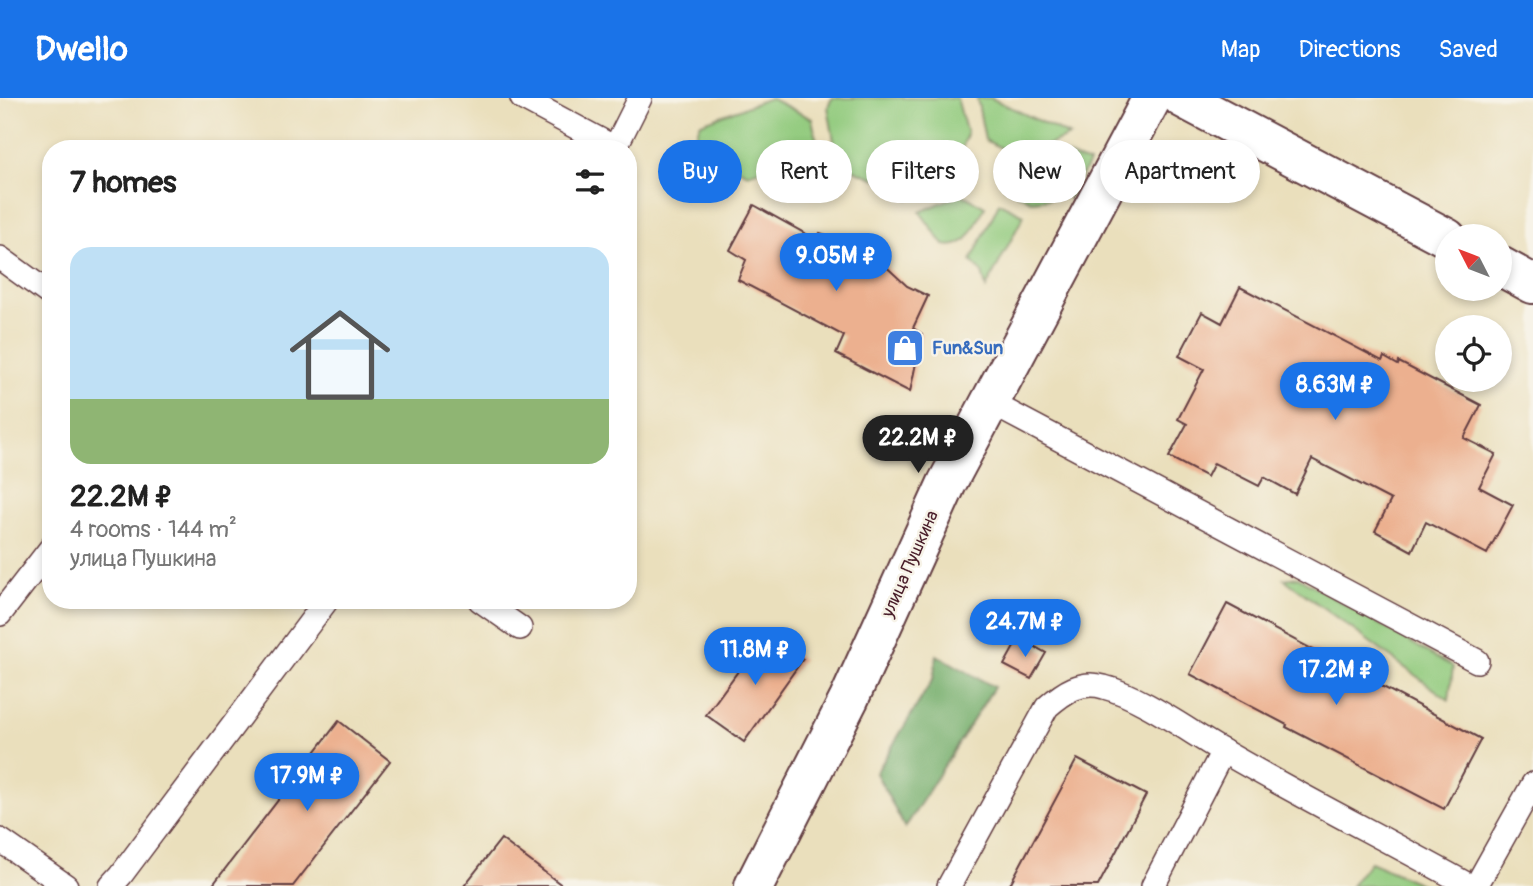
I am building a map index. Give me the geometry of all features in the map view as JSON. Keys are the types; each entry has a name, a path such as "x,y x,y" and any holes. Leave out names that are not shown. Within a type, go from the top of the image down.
{"street":[{"name":"улица Пушкина","path":"754,886 849,699 947,483 1152,98"},
{"path":"1182,98 1435,232"},
{"path":"1512,273 1533,284"}],"lane":[{"path":"522,98 600,140"},
{"path":"619,140 640,98"},
{"path":"0,258 42,288"},
{"path":"991,403 1477,662"},
{"path":"0,614 42,560"},
{"path":"110,886 130,864 320,609"},
{"path":"493,609 520,628"},
{"path":"948,886 1047,707 1070,689 1087,684 1105,687 1146,706 1470,886"},
{"path":"1153,886 1223,751"},
{"path":"1476,886 1533,784"},
{"path":"0,840 66,886"}],"green space":[{"path":"770,98 812,119 817,140 756,140 756,171 748,174 742,171 742,140 693,140 701,123"},
{"path":"832,98 957,98 967,134 965,140 866,140 866,175 852,169 852,140 834,140 828,107"},
{"path":"977,98 991,98 1070,136 1060,140 993,140 993,144 985,140"},
{"path":"940,203 978,203 985,207 970,235 952,246 944,245 920,212"},
{"path":"999,203 1024,215 986,288 982,272 971,261"},
{"path":"1298,577 1453,667 1449,700 1284,579"},
{"path":"937,655 994,687 905,828 876,773 933,679"},
{"path":"1370,862 1425,886 1351,886"}],"building":[{"path":"754,205 817,240 820,233 866,248 907,286 928,296 913,328 922,334 910,392 836,354 844,336 738,280 746,260 730,250"},
{"path":"1240,287 1382,361 1384,357 1398,365 1399,362 1435,381 1435,392 1456,392 1481,405 1464,438 1496,454 1479,487 1513,505 1487,554 1426,522 1412,551 1375,531 1391,500 1312,459 1295,494 1264,477 1259,486 1214,463 1207,477 1169,457 1187,424 1178,419 1204,369 1179,356 1202,312 1222,323"},
{"path":"1227,604 1481,739 1444,809 1190,674"},
{"path":"766,633 803,659 744,742 706,715"},
{"path":"1019,638 1046,653 1031,679 1004,665"},
{"path":"339,721 390,761 293,886 212,886"},
{"path":"1077,759 1146,795 1098,886 1009,886"},
{"path":"501,839 563,886 464,886"}],"place":[{"name":"Fun&Sun","path":"905,348"}]}
